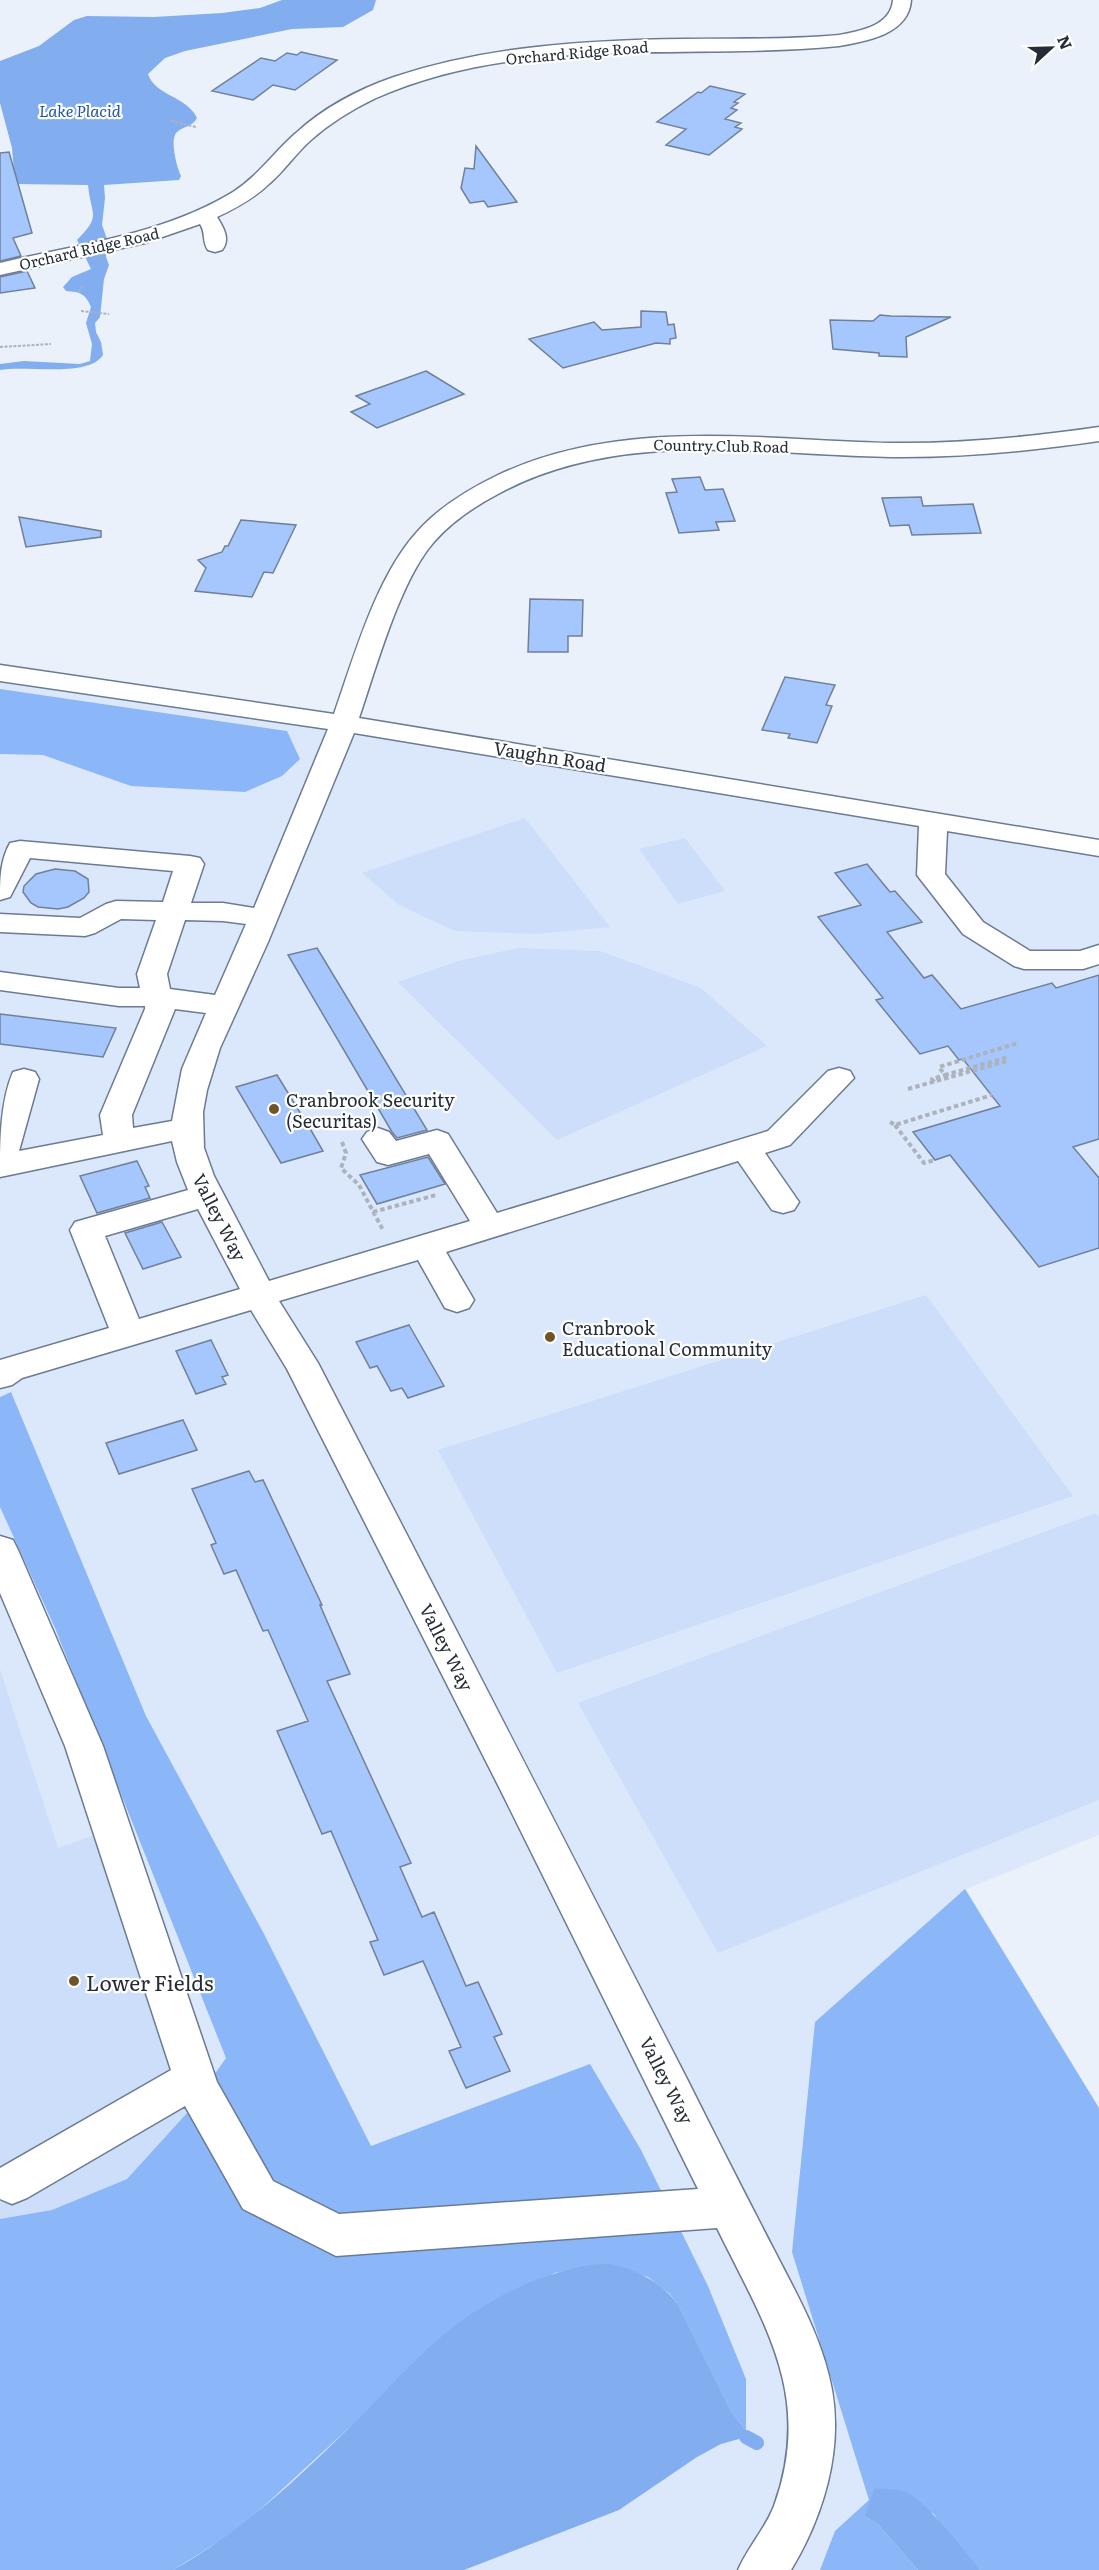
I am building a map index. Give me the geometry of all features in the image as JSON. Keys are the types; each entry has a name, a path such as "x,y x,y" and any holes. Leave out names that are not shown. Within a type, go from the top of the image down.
{"street":[{"name":"Orchard Ridge Road","path":"0,269 159,232 205,215 261,182 309,131 346,106 367,95 411,79 494,59 573,49 851,38 886,26 900,13 902,0"},
{"path":"205,215 216,231 215,246"},
{"name":"Country Club Road","path":"344,723 373,636 414,551 454,512 512,478 534,468 604,450 670,442 937,449 1032,444 1099,434"},
{"name":"Vaughn Road","path":"0,673 344,723 1099,848"},
{"name":"Valley Way","path":"344,723 192,1087 187,1142 194,1166 208,1195 282,1339 301,1363 334,1426 731,2207 792,2332 805,2367 811,2398 811,2447 804,2483 788,2528 762,2570"},
{"path":"933,820 931,875 973,928 1024,960 1083,960 1099,954"},
{"path":"0,891 20,849 190,864 152,974 160,1009 116,1115 119,1142"},
{"path":"0,923 85,927 116,910 223,912 263,918"},
{"path":"0,981 119,997 157,996 225,1006"},
{"path":"0,1376 10,1369 411,1251 779,1138 839,1078"},
{"path":"24,1079 0,1165 187,1128"},
{"path":"378,1139 388,1154 437,1141 490,1227"},
{"path":"746,1149 783,1202"},
{"path":"128,1334 86,1230 208,1195"},
{"path":"411,1251 457,1300"},
{"path":"0,1550 84,1746 194,2079 258,2195 336,2235 731,2207"},
{"path":"12,2184 194,2079"}],"path":[{"path":"171,122 196,127"},
{"path":"79,292 82,286"},
{"path":"81,311 109,314"},
{"path":"0,347 51,345"},
{"path":"945,1075 939,1067 1019,1044 1018,1042"},
{"path":"908,1089 934,1082 1007,1061 1005,1058 945,1075 932,1079 934,1082"},
{"path":"895,1125 992,1095"},
{"path":"890,1122 895,1125 924,1163 935,1160"},
{"path":"342,1142 346,1153 341,1168 358,1185 373,1212 411,1251"},
{"path":"373,1212 465,1186"}],"shaded area":[{"name":"Cranbrook Educational Community","path":"0,663 1099,840 1099,1835 966,1889 1099,2108 1099,2570 0,2570"},
{"path":"0,689 287,731 300,759 282,776 245,792 131,786 43,755 0,754"},
{"path":"525,818 610,927 536,934 455,931 399,905 362,873"},
{"path":"685,838 725,891 678,904 639,849"},
{"path":"518,948 600,951 701,988 767,1046 557,1140 398,982 458,961"},
{"path":"926,1295 1073,1496 557,1673 438,1450"},
{"path":"11,1392 146,1716 264,1934 371,2146 590,2064 641,2150 708,2286 746,2379 746,2431 731,2411 679,2306 670,2294 648,2277 606,2263 554,2273 350,2427 238,2530 173,2570 0,2570 0,2219 52,2210 127,2179 187,2113 226,2058 55,1628 0,1507 0,1397"},
{"path":"1096,1513 1099,1517 1099,1800 718,1953 578,1703"},
{"name":"Lower Fields","path":"0,1669 58,1848 103,1832 187,2113 127,2179 52,2210 0,2219"},
{"path":"965,1889 1099,2108 1099,2570 980,2570 942,2527 934,2514 887,2490 876,2488 864,2516 878,2524 918,2570 820,2570 835,2531 869,2500 792,2252 815,2022"}],"water":[{"name":"Lake Placid","path":"282,0 376,0 373,10 343,27 292,29 185,51 165,58 148,74 157,87 186,105 197,118 193,123 177,132 175,136 174,154 181,176 179,180 104,185 102,225 107,239 106,257 109,265 104,279 100,317 95,323 103,355 95,362 71,369 0,370 0,364 24,361 80,364 90,361 92,344 86,323 91,307 82,294 66,291 63,287 72,277 91,269 77,240 90,225 93,215 88,185 15,184 12,148 0,103 0,61 39,46 74,20 87,16 154,17 222,13 260,8"},
{"path":"606,2263 647,2277 672,2297 679,2306 731,2411 746,2431 746,2437 721,2444 697,2457 619,2510 464,2570 173,2570 221,2540 266,2505 329,2448 438,2339 459,2323 505,2294 529,2283 580,2267"},
{"path":"875,2488 903,2491 911,2495 932,2513 980,2570 918,2570 878,2524 864,2516"}],"building":[{"path":"301,52 337,60 295,90 273,85 253,100 212,91 261,58 275,61 287,53 297,55"},
{"path":"710,86 745,94 734,102 738,103 731,108 737,110 725,119 741,123 735,127 742,129 709,155 666,145 686,129 657,122"},
{"path":"476,146 517,202 488,207 484,201 470,203 461,188 465,168 474,169"},
{"path":"9,152 32,233 13,238 21,256 0,261 0,153"},
{"path":"27,271 35,288 0,293 0,277"},
{"path":"641,311 666,312 668,325 674,324 676,338 670,339 670,344 656,343 563,368 529,339 594,322 602,330 641,327"},
{"path":"880,315 951,317 906,337 907,357 879,356 879,353 833,349 830,320 873,321"},
{"path":"426,371 464,394 377,428 351,412 370,404 356,396"},
{"path":"700,477 705,490 723,489 735,521 716,522 719,530 679,533 666,493 677,492 672,479"},
{"path":"921,497 923,506 973,504 981,533 912,535 909,525 890,526 882,498"},
{"path":"19,517 101,531 101,537 26,547"},
{"path":"241,520 296,525 273,573 264,572 252,597 195,591 206,568 198,560 222,552 225,546 228,546"},
{"path":"530,599 583,600 582,636 568,636 568,652 528,652"},
{"path":"785,677 835,685 826,705 832,706 817,743 788,738 790,734 762,730"},
{"path":"867,864 890,892 895,891 922,922 887,932 924,978 932,975 961,1009 1052,983 1056,988 1099,975 1099,1139 1073,1147 1099,1178 1099,1248 1039,1267 950,1155 935,1160 913,1132 1000,1106 963,1059 959,1060 948,1046 920,1054 876,1000 883,998 818,917 861,905 835,873"},
{"path":"55,869 75,871 88,879 89,892 84,898 68,907 58,909 38,907 31,903 23,892 24,886 36,874"},
{"path":"317,948 427,1130 397,1138 392,1132 288,955"},
{"path":"0,1014 116,1028 103,1057 0,1044"},
{"name":"Cranbrook Security (Securitas)","path":"277,1075 323,1151 281,1163 236,1087"},
{"path":"428,1157 445,1184 377,1204 360,1175"},
{"path":"137,1161 149,1186 145,1187 150,1198 97,1213 80,1176"},
{"path":"162,1222 181,1257 143,1269 125,1233"},
{"path":"409,1325 444,1386 408,1398 402,1388 391,1391 377,1366 370,1368 356,1342"},
{"path":"211,1340 228,1375 222,1377 226,1384 196,1394 176,1351"},
{"path":"183,1420 197,1450 119,1474 106,1443"},
{"path":"249,1471 255,1482 263,1480 322,1605 320,1605 350,1674 327,1681 411,1863 400,1867 422,1917 434,1912 466,1986 478,1982 502,2034 494,2037 510,2071 466,2088 449,2051 461,2047 423,1961 384,1975 370,1942 378,1940 331,1831 322,1834 277,1731 308,1721 268,1630 263,1631 236,1570 224,1574 211,1545 216,1543 192,1489"}],"waterway":[{"path":"746,2437 757,2443"}],"place":[{"name":"Cranbrook Security (Securitas)","path":"274,1109"},
{"name":"Cranbrook Educational Community","path":"550,1337"},
{"name":"Lower Fields","path":"74,1981"}]}
